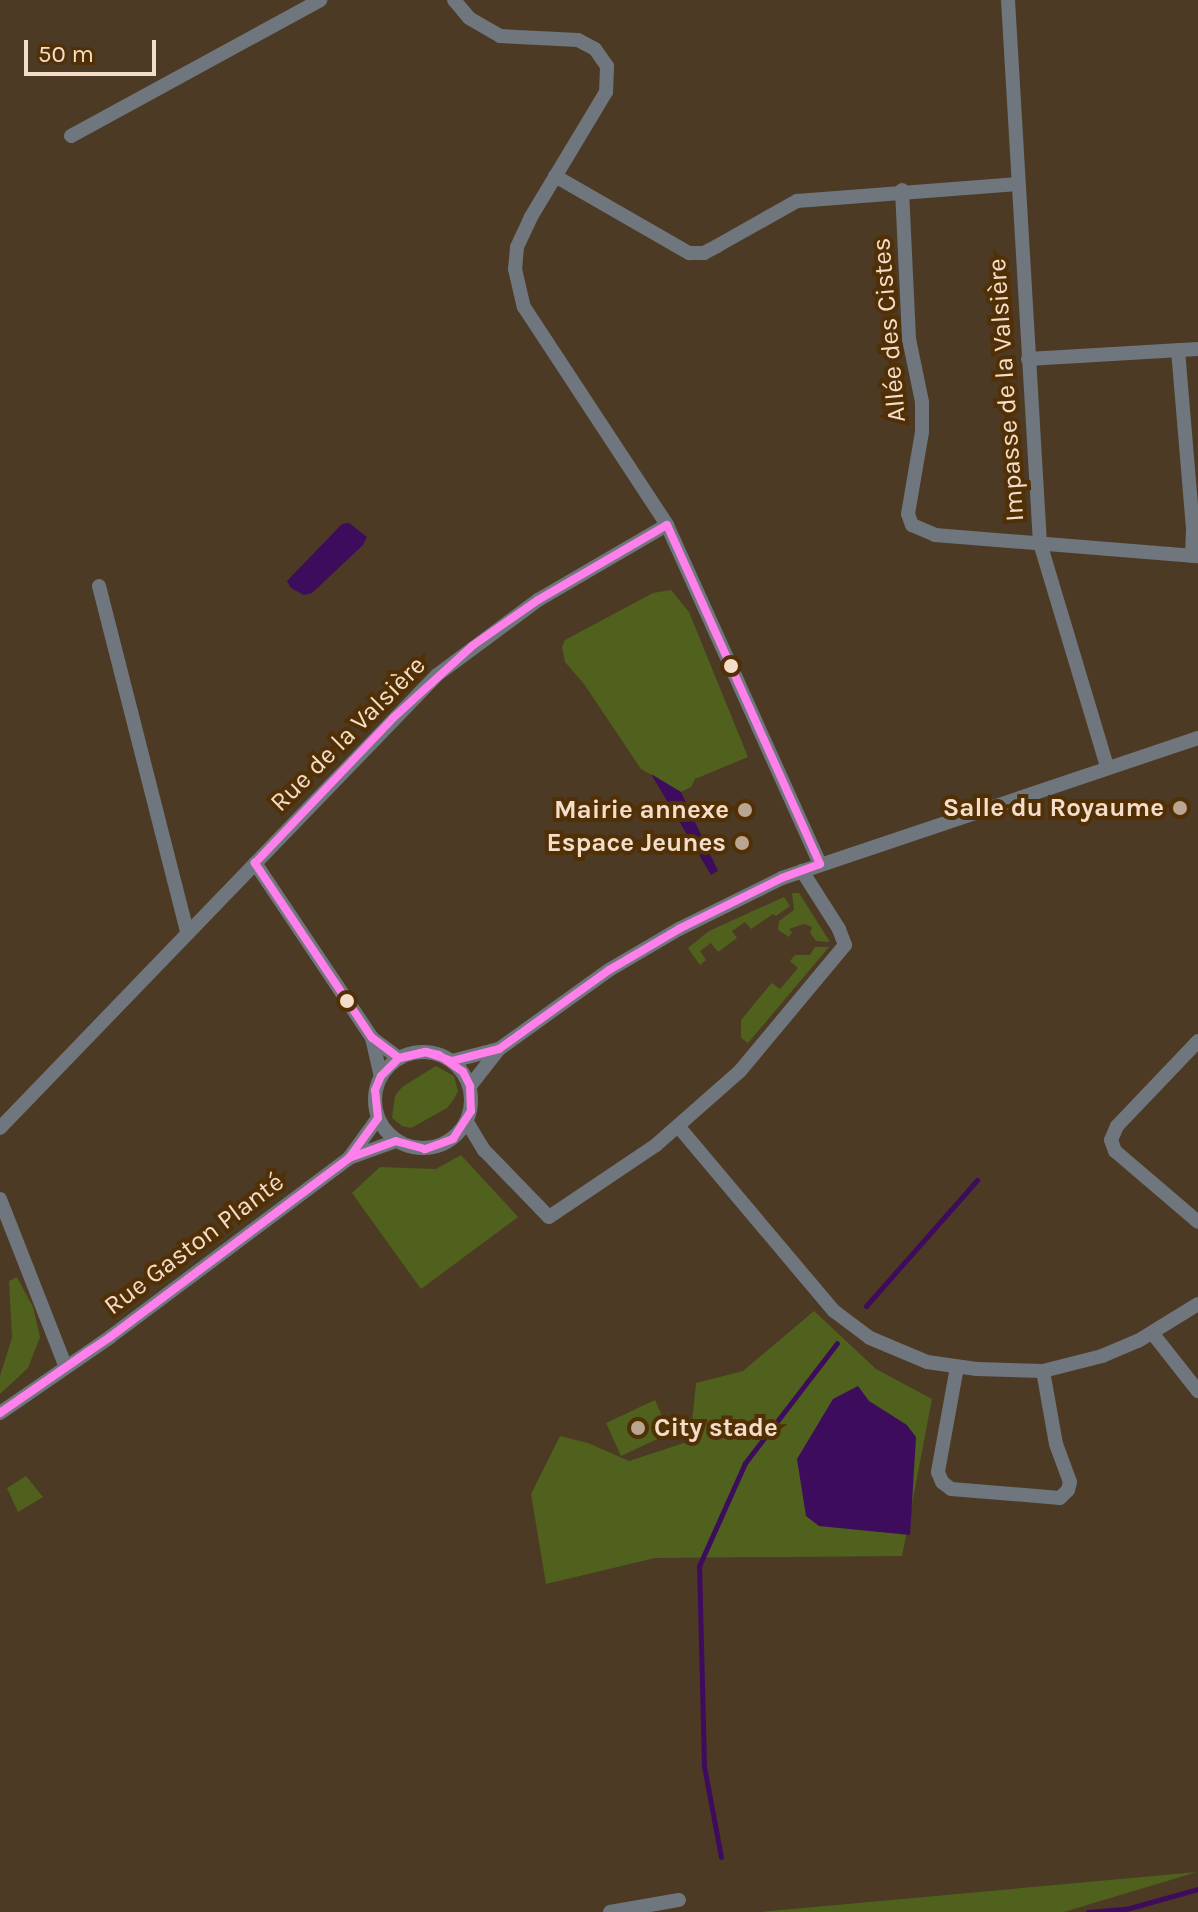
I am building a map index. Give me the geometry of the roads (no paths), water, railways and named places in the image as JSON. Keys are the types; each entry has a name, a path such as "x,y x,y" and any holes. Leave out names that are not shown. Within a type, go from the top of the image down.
{"street":[{"path":"71,136 320,0"},
{"path":"454,0 469,18 500,36 578,40 602,56 608,75 606,92 555,176 517,247 515,269 524,307 667,525 820,864"},
{"name":"Impasse de la Valsière","path":"1008,0 1017,109 1018,184 1040,543 1107,767"},
{"path":"555,176 689,253 704,253 797,201 902,190 1018,184"},
{"name":"Allée des Cistes","path":"902,190 909,339 922,402 922,432 908,514 920,531 935,535 1195,556"},
{"path":"1028,359 1198,349"},
{"path":"1178,350 1195,556"},
{"name":"Rue de la Valsière","path":"0,1128 393,718 472,646 538,600 667,525"},
{"path":"99,586 187,932"},
{"path":"470,1086 499,1049 609,970 657,942 802,871 1198,738"},
{"path":"255,863 372,1038 399,1058"},
{"path":"467,1122 484,1150 549,1217 656,1145 740,1071 845,945 839,929 802,871"},
{"path":"372,1038 381,1076"},
{"path":"1198,1041 1117,1126 1111,1140 1115,1151 1198,1222"},
{"path":"396,1141 378,1118 375,1090 381,1076 399,1058 426,1052 452,1061 499,1049"},
{"path":"452,1061 470,1086 472,1099 467,1122 453,1139 484,1150"},
{"name":"Rue Gaston Planté","path":"349,1158 378,1118"},
{"path":"678,1126 834,1311 870,1338 927,1362 957,1367 1043,1371 1102,1356 1153,1334 1198,1304"},
{"name":"Rue Gaston Planté","path":"66,1367 349,1158 396,1141 425,1149 453,1139"},
{"path":"0,1199 7,1233 66,1367 0,1413"},
{"path":"1153,1334 1198,1391"},
{"path":"957,1367 938,1472 942,1482 951,1489 1060,1498 1068,1490 1070,1482 1056,1444 1043,1371"},
{"path":"610,1912 679,1900"}],"waterway":[{"path":"866,1306 977,1180"},
{"path":"721,1857 704,1766 699,1566 745,1463 837,1343"},
{"path":"1088,1912 1126,1909 1198,1889"}],"place":[{"name":"Salle du Royaume","path":"1180,808"},
{"name":"Mairie annexe","path":"745,810"},
{"name":"Espace Jeunes","path":"742,843"},
{"name":"City stade","path":"638,1428"}]}
